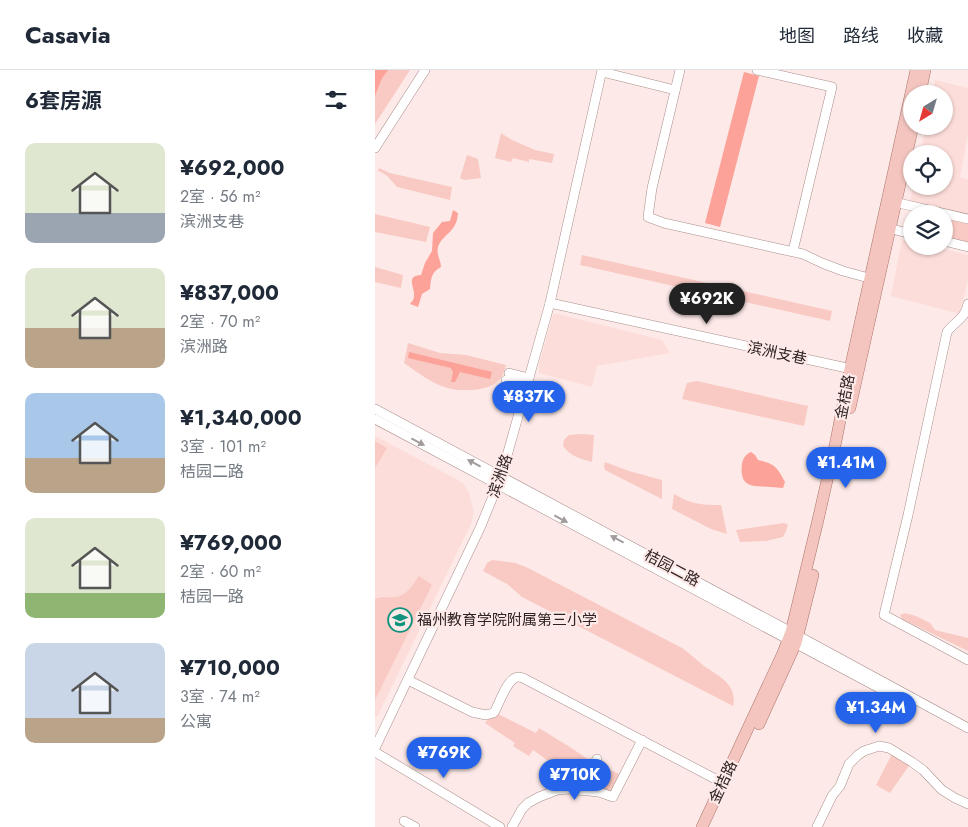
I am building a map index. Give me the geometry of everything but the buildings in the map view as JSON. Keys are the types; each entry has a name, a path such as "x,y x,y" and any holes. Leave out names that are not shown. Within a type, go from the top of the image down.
{"main road":[{"name":"金桔路","path":"702,827 783,653 794,638 836,441 892,201 917,70"},
{"path":"922,85 925,70"},
{"path":"892,201 910,135"},
{"path":"709,827 785,668 794,638"}],"street":[{"path":"375,148 425,70"},
{"path":"679,70 653,182 648,217 664,223 793,251 843,271 875,279"},
{"path":"757,70 832,87 793,251"},
{"path":"602,71 675,90"},
{"name":"滨洲路","path":"375,750 473,544 499,481 550,303 602,71"},
{"path":"892,201 968,219"},
{"path":"886,227 903,232"},
{"path":"953,243 968,247"},
{"name":"滨洲支巷","path":"550,303 854,370"},
{"path":"968,304 963,317 947,332 884,616 968,660"},
{"path":"507,377 528,382"},
{"name":"桔园二路","path":"375,410 499,481 968,728"},
{"name":"桔园二路","path":"375,420 499,481"},
{"name":"桔园二路","path":"794,638 968,735"},
{"path":"408,680 471,712 486,715 495,711 513,679 523,678 723,783"},
{"path":"512,827 527,803 557,790 599,792 613,797 643,740"},
{"path":"817,827 832,796 840,786 849,764 864,751 879,746 889,748 912,762 923,770 942,790 968,804"},
{"path":"375,750 500,827"},
{"path":"404,821 415,827"}],"shaded area":[{"path":"375,70 410,70 375,124"},
{"path":"375,70 388,70 382,78 375,96"},
{"path":"744,72 759,76 720,227 705,223"},
{"path":"935,80 968,88 968,134 960,177 968,180 968,215 953,212 953,205 923,205 910,202 911,195 953,195 953,145 922,145 924,135 953,135 953,85 934,85"},
{"path":"501,133 535,150 554,154 552,163 529,159 529,162 513,158 511,162 495,158"},
{"path":"467,155 478,159 481,178 464,180 460,178"},
{"path":"379,168 390,173 452,187 450,200 397,187 378,171"},
{"path":"453,210 458,213 455,225 438,247 441,267 433,274 430,289 422,294 418,307 410,304 414,297 412,280 413,277 421,275 432,251 433,233 442,222 450,221"},
{"path":"375,214 430,227 426,242 375,232"},
{"path":"953,220 968,223 968,243 953,239"},
{"path":"902,240 903,255 953,255 953,251 968,255 968,279 960,314 891,296"},
{"path":"582,255 832,311 830,321 580,265"},
{"path":"375,267 403,275 401,288 375,282"},
{"path":"553,314 662,340 670,353 597,366 592,387 539,373 539,365"},
{"path":"408,343 440,353 466,355 506,365 501,378 493,385 474,390 453,389 430,381 404,363"},
{"path":"409,352 492,372 490,379 460,372 455,382 451,382 453,372 451,368 408,358"},
{"path":"697,381 808,406 804,426 682,399 687,383"},
{"path":"569,435 594,435 592,462 572,455 563,446 564,440"},
{"name":"福州教育学院附属第三小学","path":"375,436 464,484 469,493 474,513 471,524 375,718"},
{"path":"375,441 387,448 375,468"},
{"path":"751,452 758,460 772,465 777,470 785,482 783,488 753,486 745,482 742,464 745,456"},
{"path":"605,462 662,480 662,499 605,470"},
{"path":"674,494 696,503 721,505 727,534 711,529 672,509"},
{"path":"784,523 788,525 783,537 766,541 740,542 736,530"},
{"path":"492,560 515,563 526,567 682,648 726,682 733,692 733,706 522,597 507,584 483,571 487,563"},
{"path":"419,576 432,585 375,700 375,599 395,597 403,594"},
{"path":"905,613 930,623 935,630 968,638 968,651 902,619 900,615"},
{"path":"498,714 536,733 539,728 586,758 621,775 610,792 558,785 564,772 533,750 529,756 513,746 515,743 485,723 490,717"},
{"path":"893,752 910,764 890,793 876,785"}],"place":[{"name":"福州教育学院附属第三小学","path":"400,620"}]}
